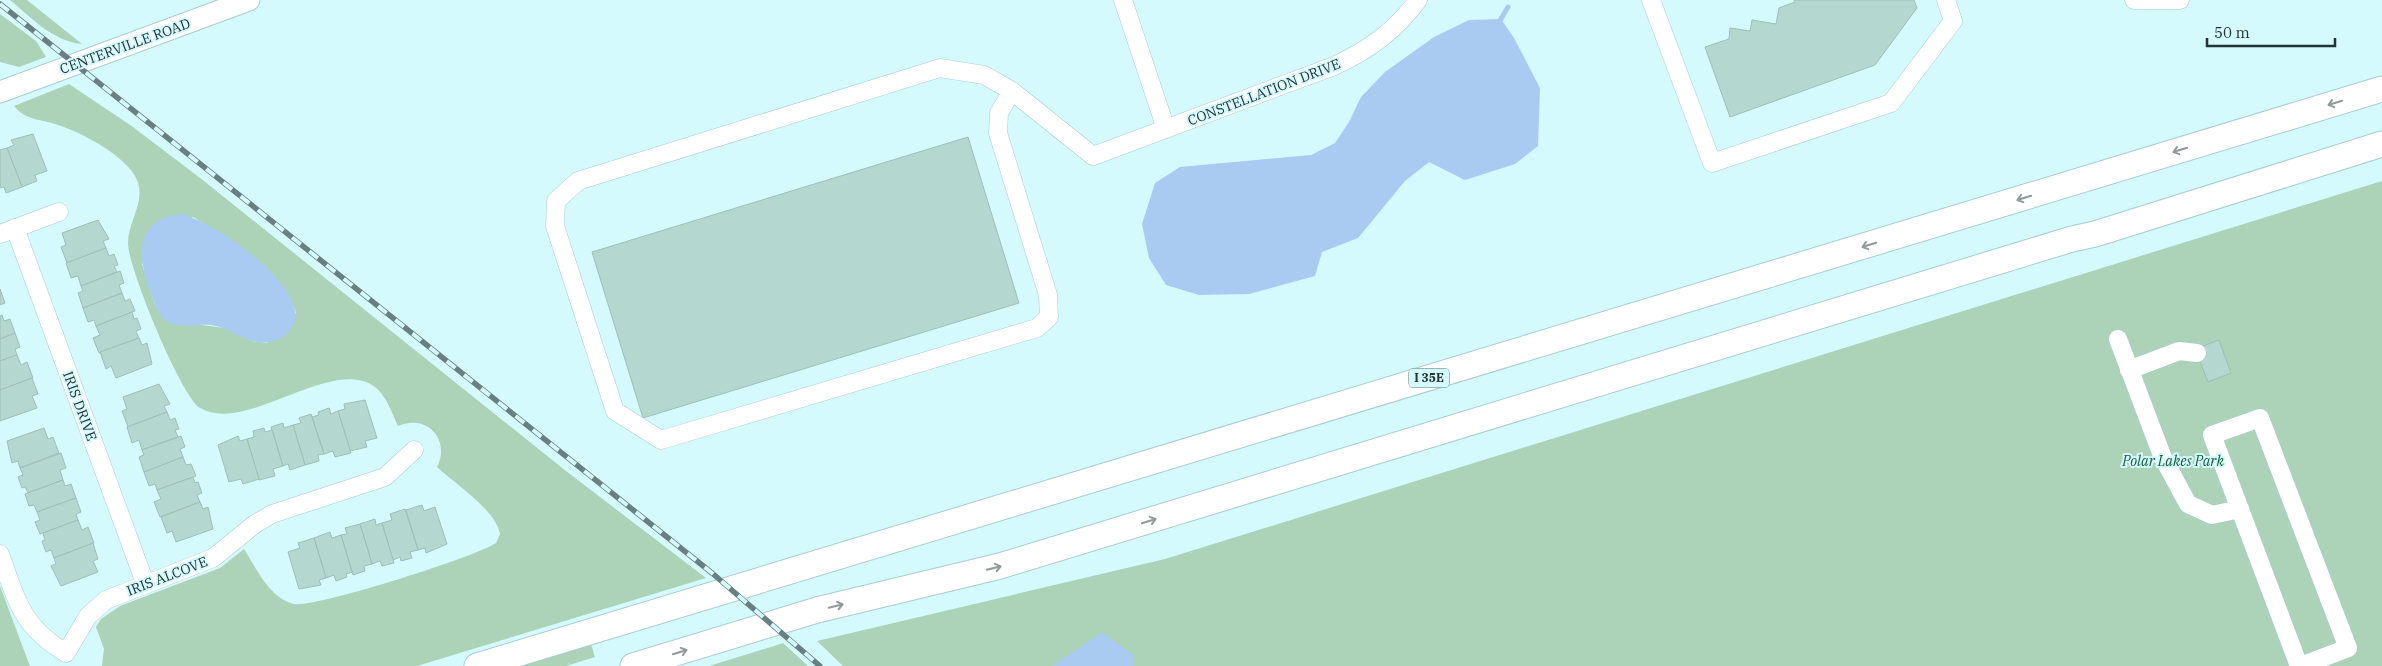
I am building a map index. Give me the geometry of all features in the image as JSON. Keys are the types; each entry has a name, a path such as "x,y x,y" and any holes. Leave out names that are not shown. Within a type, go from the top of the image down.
{"highway":[{"name":"I 35E","path":"477,666 2382,89"},
{"path":"633,666 817,610 1010,563 2062,242 2095,234 2382,144"}],"main road":[{"name":"CENTERVILLE ROAD","path":"0,92 249,0"}],"street":[{"path":"1123,0 1166,129"},
{"name":"CONSTELLATION DRIVE","path":"1012,91 1093,156 1334,66 1364,52 1386,36 1405,17 1418,0"},
{"path":"1651,0 1712,163 1891,103 1953,21 1946,0"},
{"path":"2134,0 2180,0"},
{"path":"940,68 984,76 1012,91 999,113 998,133 1048,295 1049,316 1038,328 661,440 615,412 555,226 556,201 578,181 940,68"},
{"name":"IRIS DRIVE","path":"59,212 8,231 145,583"},
{"path":"2118,339 2162,458 2188,504 2212,515 2240,509"},
{"path":"2129,370 2179,351 2197,354"},
{"path":"2260,418 2348,648 2300,666 2212,435 2260,418"},
{"name":"IRIS ALCOVE","path":"0,554 25,618 44,640 66,653 88,616 96,607 110,598 217,556 255,524 272,514 386,478 414,450"}],"green space":[{"path":"10,0 27,0 82,44 71,42 52,34"},
{"path":"0,14 36,41 46,57 19,67 0,62"},
{"path":"69,84 133,127 204,181 566,471 706,578 417,666 102,666 104,649 96,627 101,619 120,606 220,568 244,549 264,582 277,596 294,604 331,598 428,570 496,543 500,534 497,525 483,507 437,467 441,457 441,447 434,432 427,426 418,423 398,426 386,399 375,387 357,380 336,381 241,412 219,414 200,408 191,398 169,357 146,303 130,257 129,235 139,196 137,180 132,171 114,154 91,139 68,128 29,117 14,106","holes":["193,217 238,246 268,271 281,285 290,299 296,313 267,343 252,341 225,328 202,325 155,305 142,264"]},
{"name":"Polar Lakes Park","path":"2382,181 2382,666 843,666 817,641 1165,559"},
{"path":"0,586 28,661 30,666 0,666"},
{"path":"783,643 808,666 709,666 774,646"},
{"path":"591,644 595,657 566,666 522,666"}],"water":[{"path":"1501,19 1514,38 1540,88 1538,146 1515,164 1465,180 1429,162 1405,181 1358,238 1322,252 1315,276 1249,294 1199,295 1166,285 1149,258 1142,224 1155,183 1180,167 1311,155 1335,143 1349,122 1361,97 1385,72 1434,37 1469,20"},
{"path":"178,214 193,218 237,244 260,262 280,282 292,302 295,320 285,335 272,342 261,343 217,326 176,325 166,321 160,315 146,279 142,254 143,243 153,224"},
{"path":"1102,632 1133,655 1133,666 1052,666"}],"building":[{"path":"1794,0 1914,0 1917,8 1875,65 1730,117 1705,47 1729,39 1730,28 1750,31 1752,20 1776,24 1779,8 1795,2"},
{"path":"33,134 47,171 35,175 37,181 22,187 7,148 14,145 11,140"},
{"path":"968,137 1019,303 643,418 592,252"},
{"path":"7,148 22,187 6,193 4,187 0,188 0,150"},
{"path":"98,220 109,239 103,241 106,248 67,263 61,247 66,245 62,233"},
{"path":"106,248 109,256 114,254 118,265 114,266 117,272 81,286 78,276 71,278 66,263"},
{"path":"120,271 124,283 119,285 122,293 83,308 78,293 83,291 81,286"},
{"path":"0,289 5,303 0,305"},
{"path":"122,293 125,301 130,299 135,311 96,326 94,320 88,322 83,308"},
{"path":"132,312 134,319 137,318 141,329 136,331 139,338 99,353 93,338 100,335 96,326"},
{"path":"2,315 4,321 10,319 15,333 0,339 0,316"},
{"path":"15,333 20,347 15,349 17,355 0,361 0,339"},
{"path":"139,338 142,345 147,343 152,364 116,378 111,366 106,369 100,352"},
{"path":"2219,340 2231,373 2208,382 2195,349"},
{"path":"17,355 21,365 27,362 33,378 0,390 0,361"},
{"path":"32,378 38,394 32,396 37,408 0,421 0,390"},
{"path":"159,384 170,404 164,406 167,412 128,427 122,411 127,409 123,397"},
{"path":"365,400 377,438 365,441 367,447 350,451 338,411 345,409 344,404"},
{"path":"329,408 331,414 338,411 351,453 335,457 333,451 324,454 312,417 319,415 318,412"},
{"path":"167,412 170,420 175,418 179,429 175,430 178,437 142,450 139,440 132,443 127,427"},
{"path":"311,414 324,454 318,455 319,461 305,465 293,425 301,423 299,418"},
{"path":"283,423 284,428 293,425 305,465 290,470 288,464 283,466 271,427"},
{"path":"44,428 48,439 53,437 59,453 20,468 18,461 12,463 7,441"},
{"path":"264,428 265,432 272,430 283,466 273,469 275,476 259,480 247,439 254,437 253,431"},
{"path":"181,436 185,447 180,449 183,457 144,472 139,457 144,455 142,450"},
{"path":"238,436 240,441 247,439 259,479 243,484 241,479 229,482 218,445"},
{"path":"61,453 66,468 60,470 63,480 28,493 25,487 22,488 18,477 23,475 20,468"},
{"path":"183,457 186,465 191,464 196,476 157,490 155,484 149,486 144,472"},
{"path":"193,477 195,483 198,482 202,493 197,495 200,502 160,517 154,502 161,499 157,490"},
{"path":"63,480 65,486 71,484 76,498 37,512 34,505 29,506 25,494"},
{"path":"76,498 81,512 76,514 78,520 40,534 35,522 40,520 37,512"},
{"path":"200,502 203,509 208,507 213,529 176,542 172,531 167,533 161,517"},
{"path":"422,505 424,511 435,507 447,544 426,553 425,548 418,550 406,510"},
{"path":"405,509 418,550 410,552 412,558 401,561 400,557 393,560 382,523 392,520 390,514"},
{"path":"375,519 376,525 382,523 394,563 382,566 380,561 372,564 360,524"},
{"path":"78,520 82,530 88,527 94,543 54,558 51,550 46,552 42,541 45,540 43,533"},
{"path":"360,524 372,564 364,566 365,571 353,575 341,535 347,534 345,528"},
{"path":"330,532 332,538 341,535 352,572 346,574 347,577 336,581 334,575 326,578 314,538"},
{"path":"314,538 326,578 319,580 321,585 299,589 288,552 300,548 298,543"},
{"path":"93,543 98,559 93,561 98,572 61,586 51,566 56,564 54,558"}],"waterway":[{"path":"1498,24 1508,7"}],"railway":[{"path":"0,4 712,573 820,666"}]}
